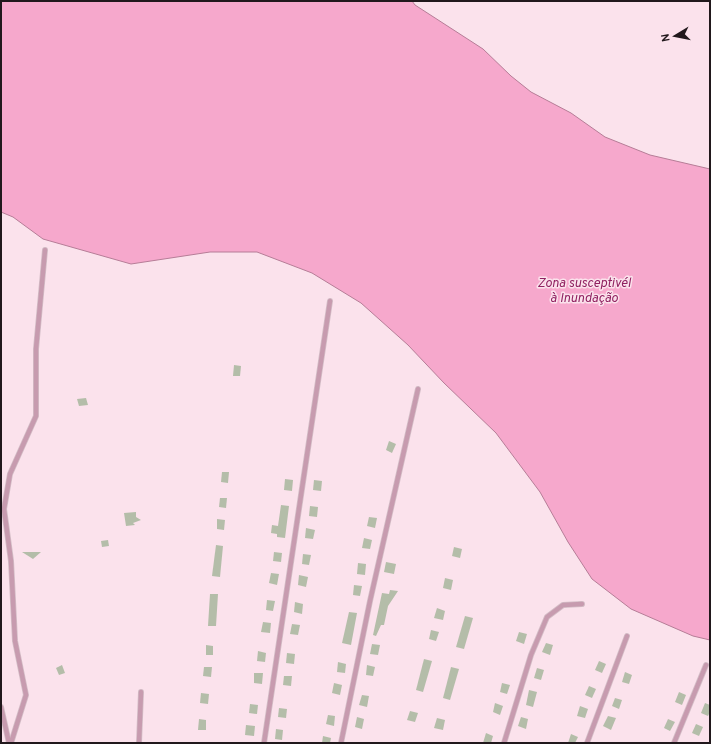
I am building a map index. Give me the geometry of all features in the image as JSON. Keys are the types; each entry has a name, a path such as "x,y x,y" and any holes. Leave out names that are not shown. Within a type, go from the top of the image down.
{"lane":[{"path":"10,743 26,695 15,641 11,561 4,509 10,474 36,416 36,349 45,250"},
{"path":"264,743 330,301"},
{"path":"341,743 370,602 418,389"},
{"path":"504,743 531,655 547,617 563,605 582,604"},
{"path":"587,743 627,636"},
{"path":"674,743 706,665"},
{"path":"139,743 141,692"},
{"path":"1,706 10,743"}],"water":[{"name":"Zona susceptivél à Inundação","path":"1,1 412,1 415,5 483,49 511,76 531,92 571,113 605,137 650,155 710,169 710,640 693,636 631,609 592,579 568,542 540,492 496,433 444,383 408,345 361,303 312,273 257,252 210,252 131,264 43,239 13,217 1,212"}],"building":[{"path":"234,365 241,366 240,376 233,376"},
{"path":"86,398 88,405 79,406 77,399"},
{"path":"389,441 396,444 392,453 386,450"},
{"path":"222,472 229,472 228,483 221,482"},
{"path":"285,479 293,480 292,491 284,490"},
{"path":"314,480 322,481 321,491 313,490"},
{"path":"220,498 227,498 226,508 219,507"},
{"path":"281,505 289,506 285,538 277,537 277,534 271,533 272,525 278,526"},
{"path":"310,506 318,507 317,517 309,516"},
{"path":"136,512 136,517 141,520 133,523 135,525 126,526 124,513"},
{"path":"369,517 377,518 375,528 367,526"},
{"path":"217,519 225,520 224,530 217,529"},
{"path":"306,528 315,530 313,539 305,538"},
{"path":"364,538 372,540 370,549 362,548"},
{"path":"108,540 109,546 102,547 101,541"},
{"path":"216,545 223,546 220,577 212,576"},
{"path":"454,547 462,549 460,558 452,556"},
{"path":"22,552 41,552 33,559"},
{"path":"274,552 282,553 281,562 273,561"},
{"path":"303,554 311,555 309,565 302,564"},
{"path":"386,562 396,564 394,574 384,572"},
{"path":"358,563 366,564 365,575 357,574"},
{"path":"271,573 279,574 277,585 269,583"},
{"path":"299,575 308,577 306,587 298,585"},
{"path":"445,578 453,580 451,590 443,588"},
{"path":"354,585 362,586 360,596 353,595"},
{"path":"390,590 398,591 388,606 384,625 381,625 376,636 373,635 382,593 389,594"},
{"path":"210,594 218,594 216,626 208,626"},
{"path":"267,600 275,601 273,611 266,610"},
{"path":"295,602 303,604 302,614 294,612"},
{"path":"437,608 445,611 443,620 434,618"},
{"path":"349,612 357,613 351,645 342,643"},
{"path":"465,616 473,618 464,649 456,647"},
{"path":"263,622 271,623 270,633 261,632"},
{"path":"292,624 300,625 298,635 290,634"},
{"path":"431,630 439,632 436,641 429,639"},
{"path":"519,632 527,634 524,644 516,641"},
{"path":"546,643 553,645 550,655 542,652"},
{"path":"372,644 380,645 378,655 370,654"},
{"path":"206,645 213,646 213,655 206,655"},
{"path":"258,651 266,653 265,662 257,661"},
{"path":"287,653 295,654 294,664 286,663"},
{"path":"424,659 432,661 423,692 416,690"},
{"path":"599,661 606,664 602,673 595,670"},
{"path":"338,662 346,664 345,673 337,672"},
{"path":"62,665 65,673 59,675 56,668"},
{"path":"367,665 375,667 373,676 366,675"},
{"path":"204,667 212,667 211,677 203,676"},
{"path":"451,667 459,669 450,700 443,698"},
{"path":"537,668 544,670 541,680 534,678"},
{"path":"625,672 632,675 629,684 622,682"},
{"path":"254,673 263,673 262,684 254,683"},
{"path":"284,676 292,676 291,686 283,685"},
{"path":"334,683 342,685 340,695 332,693"},
{"path":"502,683 510,685 507,694 500,692"},
{"path":"589,686 596,689 592,698 585,695"},
{"path":"529,690 537,692 533,707 526,705"},
{"path":"679,692 686,695 682,705 675,702"},
{"path":"201,693 209,694 208,704 200,703"},
{"path":"362,695 369,696 367,707 359,705"},
{"path":"615,698 622,700 619,709 612,706"},
{"path":"495,703 503,706 500,715 493,712"},
{"path":"705,703 710,705 710,712 708,716 701,713"},
{"path":"250,704 258,705 257,714 249,713"},
{"path":"580,706 588,709 585,718 577,716"},
{"path":"279,708 287,709 286,718 278,717"},
{"path":"410,711 418,713 415,722 407,720"},
{"path":"328,715 335,716 334,726 326,724"},
{"path":"608,716 616,718 611,730 603,726"},
{"path":"357,717 364,719 362,729 355,727"},
{"path":"521,717 528,719 526,729 518,726"},
{"path":"437,718 445,720 443,730 434,728"},
{"path":"199,719 206,720 206,730 198,730"},
{"path":"668,719 675,722 670,731 664,728"},
{"path":"696,724 703,727 699,736 692,733"},
{"path":"246,725 255,726 254,736 245,735"},
{"path":"276,729 283,730 282,740 275,739"},
{"path":"486,733 493,736 491,743 483,743"},
{"path":"571,734 578,737 575,743 568,743"},
{"path":"323,736 331,738 330,743 322,743"}]}
